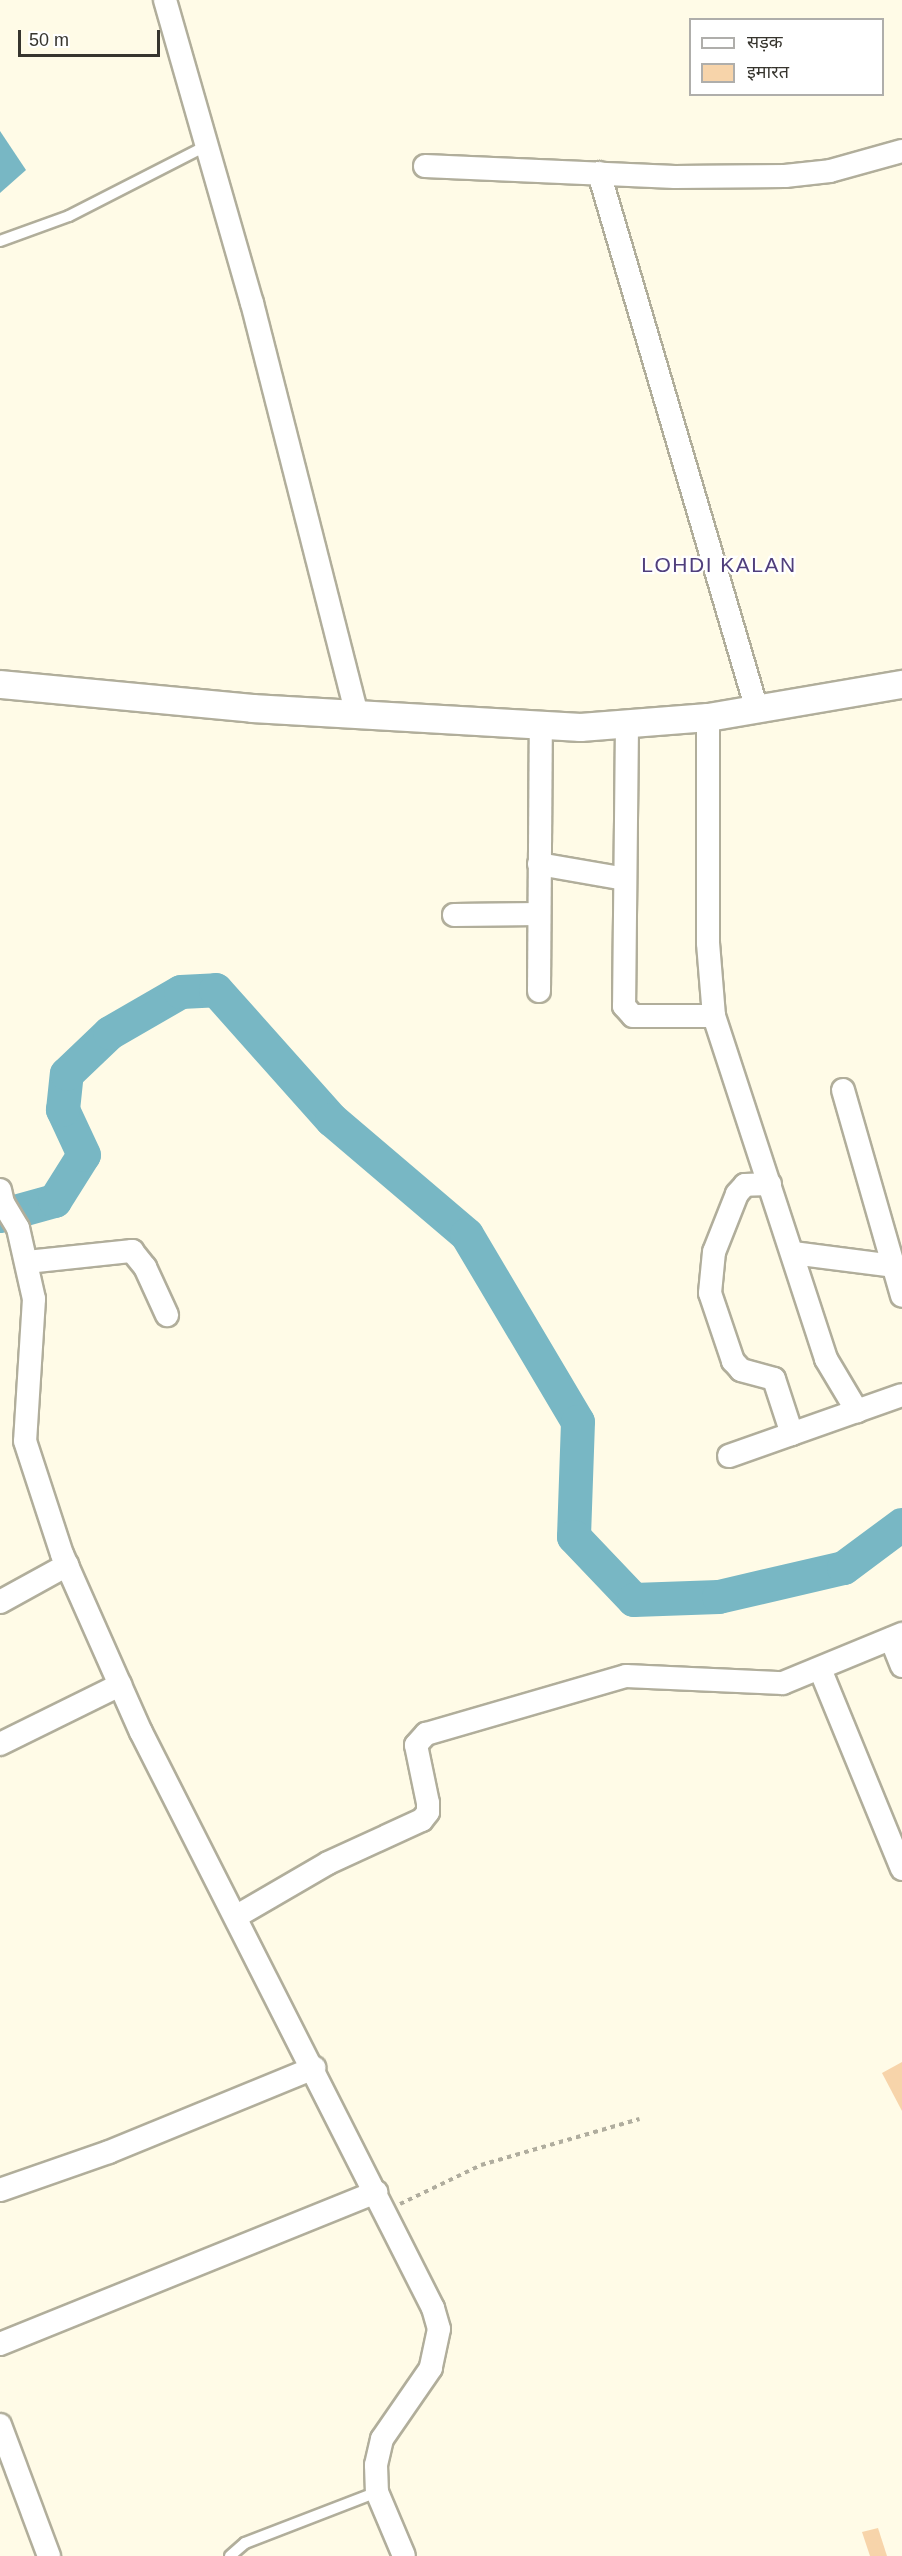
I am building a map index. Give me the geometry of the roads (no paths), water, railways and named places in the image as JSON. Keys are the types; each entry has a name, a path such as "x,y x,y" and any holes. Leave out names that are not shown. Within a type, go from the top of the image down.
{"street":[{"path":"165,0 252,303 357,716"},
{"path":"425,166 599,173 785,176 830,171 902,152"},
{"path":"599,173 757,710"},
{"path":"0,684 357,716 541,725 627,725 708,717 902,684"},
{"path":"708,717 708,943 714,1016 793,1254 825,1359 857,1411"},
{"path":"539,991 541,725"},
{"path":"627,725 626,1010 633,1016 714,1016"},
{"path":"539,864 625,879"},
{"path":"454,915 539,914"},
{"path":"843,1090 902,1296"},
{"path":"770,1184 745,1185 737,1194 714,1252 710,1293 733,1361 741,1370 774,1379 792,1434"},
{"path":"1,1197 18,1228 27,1262 34,1322 25,1441 68,1565 120,1685 433,2307 439,2329 431,2368 382,2439 376,2465 377,2492 404,2556"},
{"path":"27,1262 132,1251 145,1267 167,1315"},
{"path":"793,1254 895,1266"},
{"path":"729,1456 902,1395"},
{"path":"0,1602 68,1565"},
{"path":"237,1916 328,1863 426,1816 428,1803 416,1744 426,1734 626,1676 663,1675 772,1684 820,1669 896,1637 902,1666"},
{"path":"820,1669 902,1869"},
{"path":"0,1744 120,1685"},
{"path":"0,2190 109,2152 314,2068"},
{"path":"0,2344 381,2201"},
{"path":"0,2425 50,2556"}],"lane":[{"path":"0,241 69,216 206,146"},
{"path":"231,2556 244,2543 377,2492"}],"water":[{"path":"0,131 26,170 0,193"}],"waterway":[{"path":"0,1216 55,1201 84,1155 63,1110 67,1074 110,1033 181,992 216,990 332,1120 467,1235 578,1422 574,1537 634,1600 719,1597 844,1568 902,1525"}],"district":[{"name":"LOHDI KALAN","path":"719,565"}]}
